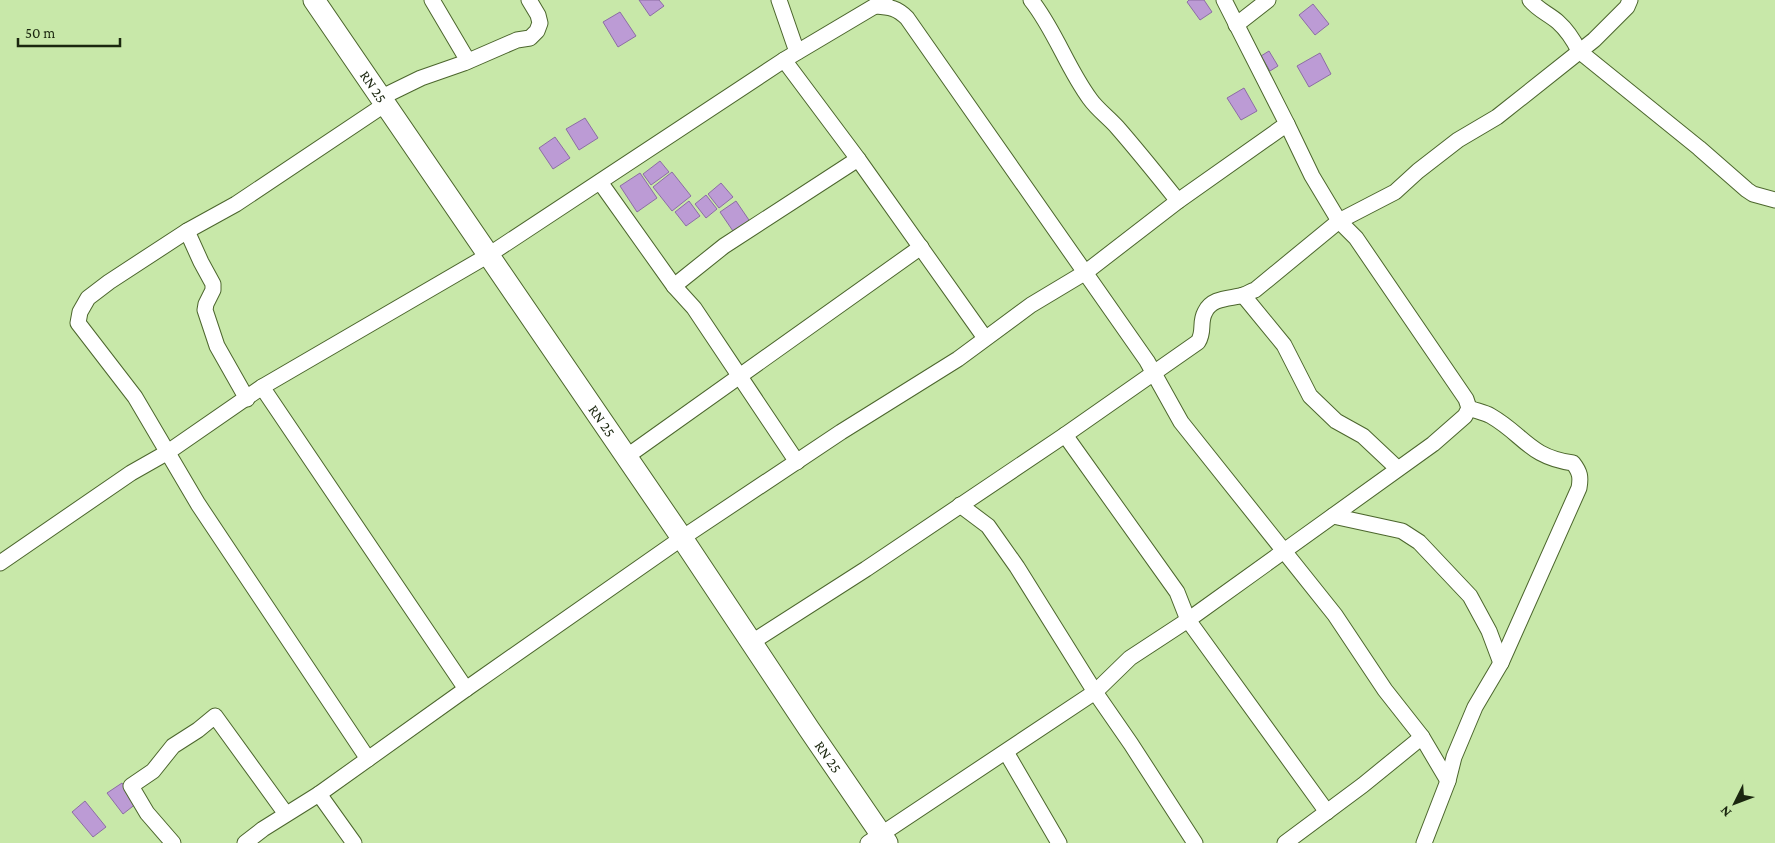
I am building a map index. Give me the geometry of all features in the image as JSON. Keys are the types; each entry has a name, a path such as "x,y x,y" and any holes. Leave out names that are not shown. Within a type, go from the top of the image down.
{"main road":[{"name":"RN 25","path":"314,0 752,642 878,840"}],"street":[{"path":"432,0 468,61"},
{"path":"368,759 198,504 134,397 78,323 80,312 88,298 109,282 187,231 236,204 382,102 421,78 468,61 509,43 530,38 537,31 540,23 538,15 529,0"},
{"path":"779,0 790,56 858,159 985,338"},
{"path":"1030,0 1040,11 1070,68 1090,100 1120,131 1178,201"},
{"path":"878,840 1095,692 1130,658 1188,620 1440,438 1465,416 1469,408 1466,399 1356,238 1339,221 1312,176 1224,0"},
{"path":"1236,25 1268,0"},
{"path":"1530,0 1543,13 1558,22 1573,40 1579,52 1699,148 1748,190 1753,194 1775,200"},
{"path":"752,642 866,569 1065,435 1198,342 1202,335 1204,313 1209,306 1224,298 1243,295 1255,290 1339,221 1395,192 1418,171 1458,140 1497,117 1579,52 1627,6 1630,0"},
{"path":"0,563 131,473 168,452 262,387 488,256 790,56 880,3 898,9 907,18 1147,361 1181,422 1335,615 1385,690 1422,737 1448,781"},
{"path":"245,843 286,814 319,794 466,688 682,538 841,432 958,359 1031,306 1086,272 1178,201 1287,124"},
{"path":"674,286 724,246 858,159"},
{"path":"600,182 674,286 694,308 797,462"},
{"path":"187,231 200,262 213,284 214,290 204,310 217,346 247,399"},
{"path":"626,457 921,247"},
{"path":"1243,295 1284,345 1310,396 1336,421 1363,436 1397,468"},
{"path":"262,387 466,688"},
{"path":"1424,843 1448,781 1454,757 1475,707 1501,663 1578,488 1580,478 1579,470 1573,463 1557,461 1539,453 1490,416 1469,408"},
{"path":"1065,435 1177,592 1188,620 1327,812"},
{"path":"960,505 988,526 1017,567 1044,614 1195,843"},
{"path":"1333,516 1402,531 1419,542 1470,596 1489,632 1501,663"},
{"path":"173,843 148,813 131,786 153,771 173,746 198,730 215,716 286,814"},
{"path":"1286,843 1422,737"},
{"path":"1006,752 1059,843"},
{"path":"319,794 354,843"}],"building":[{"path":"639,0 659,0 664,6 650,16"},
{"path":"1189,0 1204,0 1212,12 1200,20 1187,2"},
{"path":"1313,4 1329,24 1315,35 1299,15"},
{"path":"620,12 636,36 618,47 603,22"},
{"path":"1269,51 1278,66 1270,71 1261,56"},
{"path":"1320,53 1331,74 1309,87 1297,66"},
{"path":"1244,88 1257,111 1241,120 1227,98"},
{"path":"585,118 598,138 579,150 566,129"},
{"path":"555,137 570,158 553,169 539,148"},
{"path":"660,161 669,172 651,185 643,174"},
{"path":"672,172 691,196 672,211 653,187"},
{"path":"640,173 657,198 637,212 620,186"},
{"path":"721,183 733,197 719,208 708,194"},
{"path":"706,195 717,209 706,218 695,204"},
{"path":"689,201 700,216 686,226 675,212"},
{"path":"736,201 751,223 735,234 720,212"},
{"path":"122,783 137,803 123,814 107,793"},
{"path":"85,801 106,827 93,837 72,812"}]}
